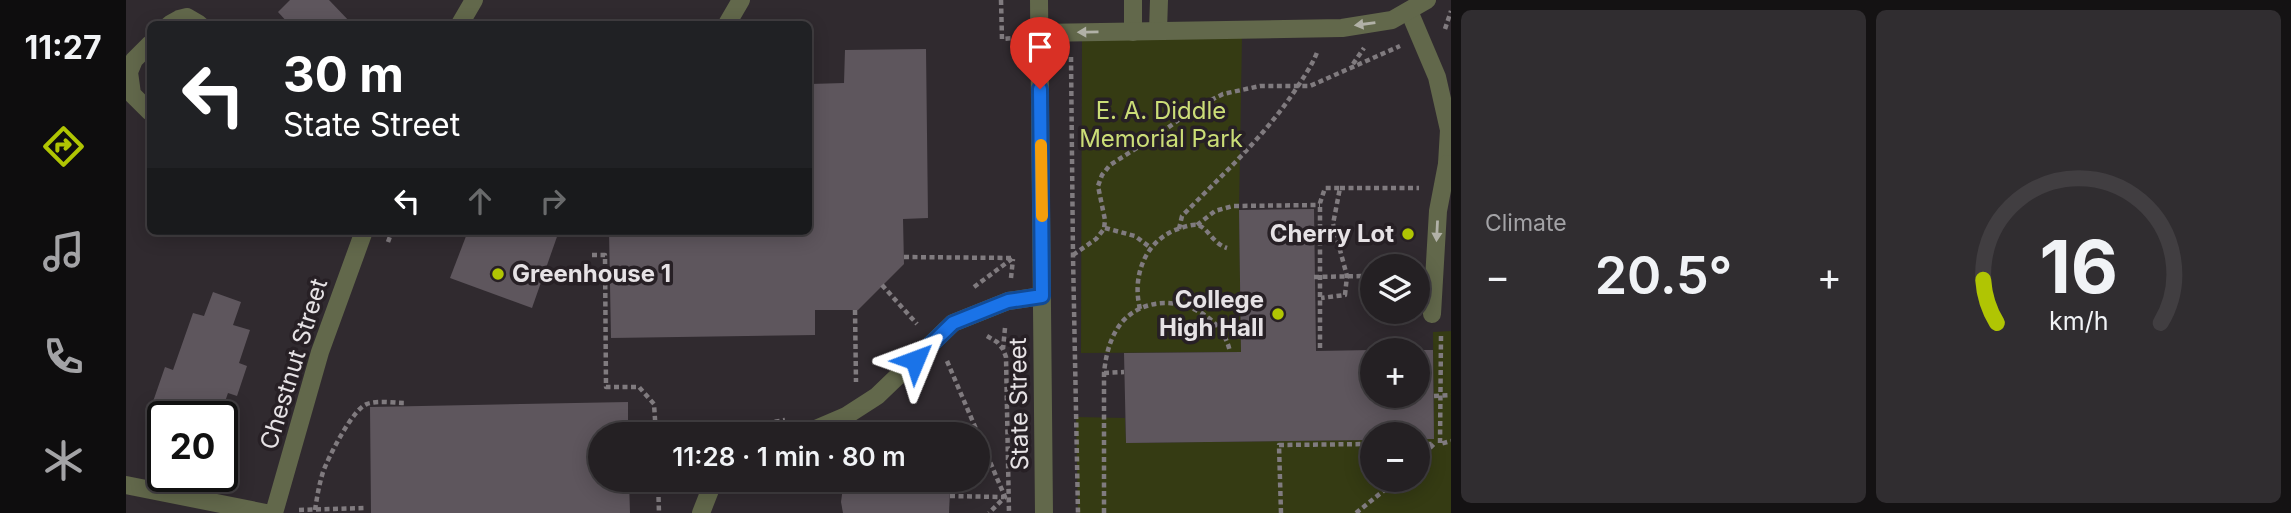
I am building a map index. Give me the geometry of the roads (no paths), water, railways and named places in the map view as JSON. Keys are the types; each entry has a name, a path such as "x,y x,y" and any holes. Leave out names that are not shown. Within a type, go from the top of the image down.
{"street":[{"path":"729,21 741,0"},
{"name":"State Street","path":"1039,0 1044,513"},
{"path":"1133,0 1133,32"},
{"path":"1158,0 1158,31"},
{"path":"1039,33 1342,28 1392,20 1427,0"},
{"path":"462,21 472,1"},
{"path":"1409,10 1437,77 1449,130 1449,164 1438,211 1432,314"},
{"path":"175,21 187,17 194,21"},
{"path":"147,47 134,60 129,72 132,94 147,109"},
{"name":"Chestnut Street","path":"274,513 320,352 363,235"},
{"path":"832,422 877,396 953,323 1008,301 1042,296"},
{"path":"126,485 266,513"},
{"path":"701,513 709,492"}],"place":[{"name":"Cherry Lot","path":"1408,234"},
{"name":"Greenhouse 1","path":"498,274"},
{"name":"College High Hall","path":"1278,314"}],"park label":[{"name":"E. A. Diddle Memorial Park","path":"1161,125"}]}
